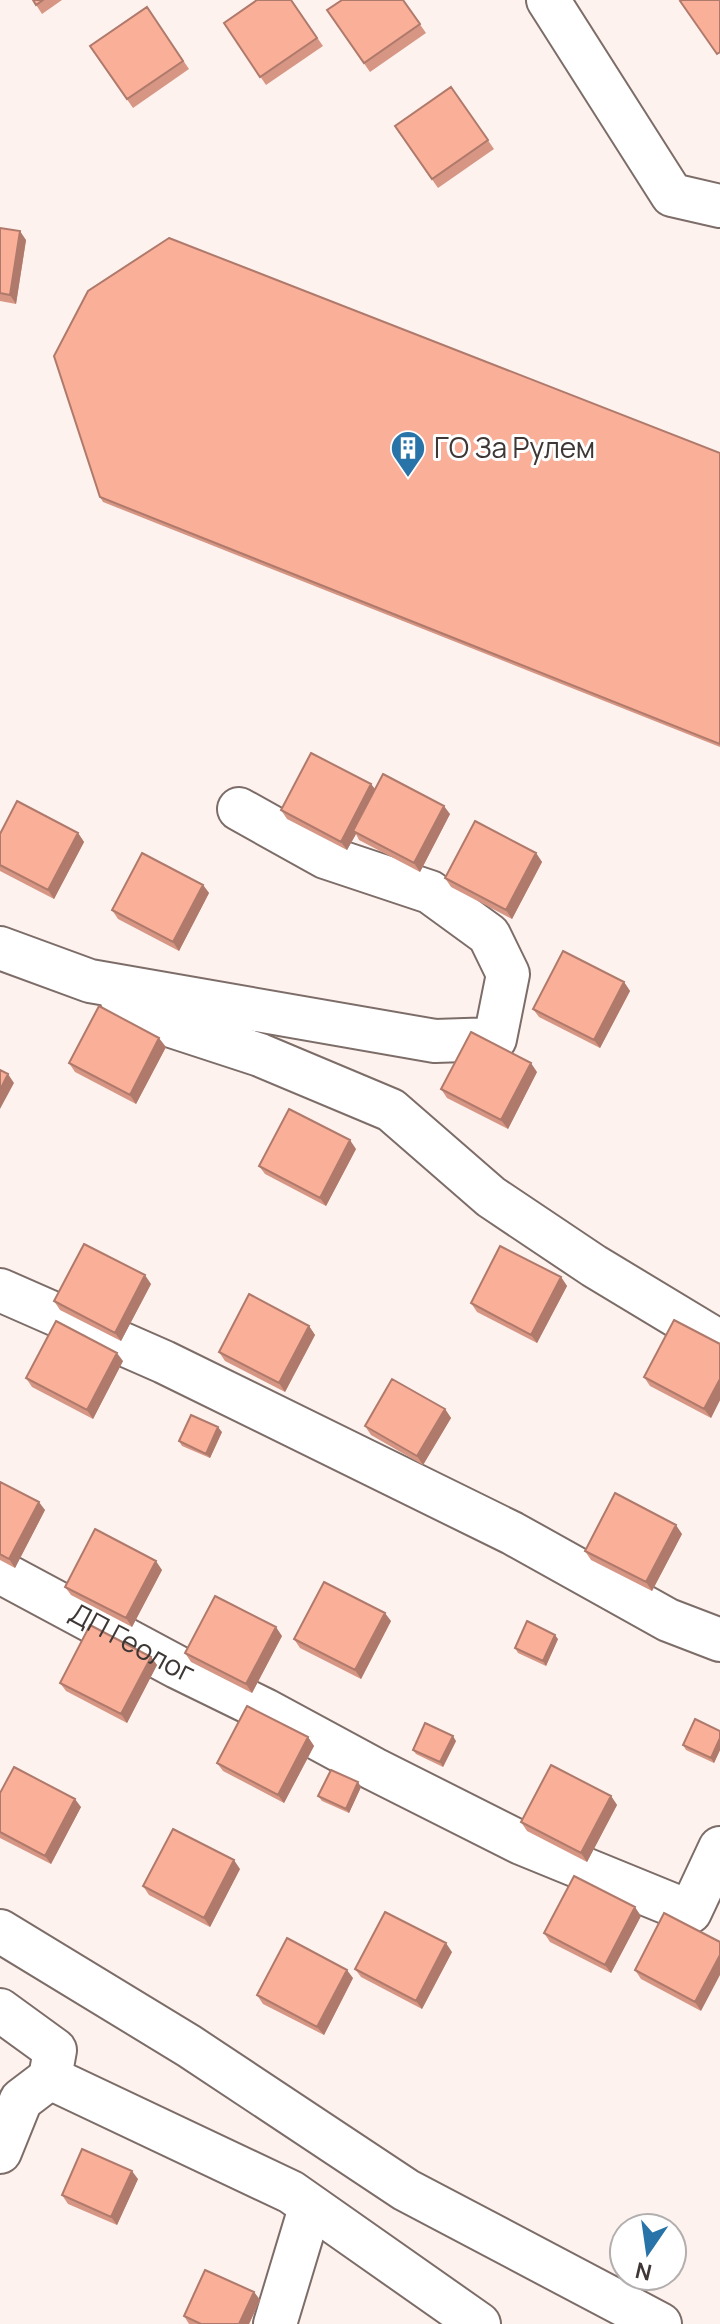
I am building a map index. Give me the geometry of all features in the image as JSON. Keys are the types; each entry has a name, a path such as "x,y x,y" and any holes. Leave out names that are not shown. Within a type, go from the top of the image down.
{"street":[{"path":"548,0 672,195 720,206"},
{"path":"0,948 90,981 435,1041 495,1039 508,974 489,935 430,892 325,857 239,809"},
{"path":"90,981 159,1022 260,1055 391,1110 491,1197 594,1266 720,1342"},
{"path":"0,1290 164,1362 512,1533 668,1620 720,1640"},
{"name":"ДП Геолог","path":"0,1572 177,1667 521,1843 690,1912 720,1848"},
{"path":"0,1931 189,2046 406,2190 660,2324"},
{"path":"0,2010 55,2050 50,2078 21,2100 0,2152"},
{"path":"50,2078 291,2192 479,2324"},
{"path":"275,2324 310,2208"}],"building":[{"path":"257,0 291,0 317,38 260,77 224,23"},
{"path":"342,0 403,0 420,24 364,63 327,10"},
{"path":"682,0 720,0 720,52 717,54"},
{"path":"147,7 183,61 127,99 90,46"},
{"path":"451,87 488,140 432,179 395,126"},
{"path":"0,228 20,231 10,295 0,293"},
{"name":"ГО За Рулем","path":"169,238 720,453 720,744 100,497 54,356 88,291"},
{"path":"311,753 371,784 341,842 281,810"},
{"path":"383,774 444,806 414,863 353,831"},
{"path":"17,801 78,833 48,890 0,865 0,834"},
{"path":"475,821 536,853 506,910 445,878"},
{"path":"142,853 203,885 173,942 112,910"},
{"path":"563,951 624,982 594,1040 533,1009"},
{"path":"99,1006 159,1038 130,1095 69,1063"},
{"path":"471,1032 531,1063 501,1120 441,1089"},
{"path":"0,1070 8,1074 0,1090"},
{"path":"289,1109 350,1140 320,1198 259,1166"},
{"path":"84,1244 145,1275 115,1333 54,1301"},
{"path":"500,1246 561,1277 531,1335 471,1303"},
{"path":"249,1294 309,1326 279,1383 219,1352"},
{"path":"674,1320 720,1344 720,1379 704,1409 644,1377"},
{"path":"56,1321 117,1353 87,1410 26,1378"},
{"path":"392,1379 445,1409 417,1456 365,1426"},
{"path":"191,1415 218,1427 206,1454 179,1441"},
{"path":"0,1482 39,1502 9,1559 0,1554"},
{"path":"615,1493 676,1525 646,1582 585,1551"},
{"path":"95,1529 156,1561 126,1618 65,1587"},
{"path":"324,1582 385,1613 355,1670 294,1639"},
{"path":"215,1596 276,1627 246,1684 185,1653"},
{"path":"527,1621 555,1635 543,1661 515,1648"},
{"path":"90,1625 151,1657 121,1714 60,1683"},
{"path":"247,1706 308,1737 278,1795 217,1763"},
{"path":"695,1719 720,1731 711,1758 683,1745"},
{"path":"425,1723 453,1736 440,1762 413,1750"},
{"path":"551,1765 611,1796 581,1853 521,1822"},
{"path":"14,1767 75,1799 45,1856 0,1832 0,1793"},
{"path":"331,1770 358,1782 346,1809 318,1796"},
{"path":"173,1829 234,1860 204,1918 143,1886"},
{"path":"574,1876 635,1907 605,1965 544,1933"},
{"path":"385,1912 446,1943 416,2001 355,1969"},
{"path":"664,1913 720,1942 720,1955 695,2002 635,1970"},
{"path":"287,1938 347,1970 317,2027 257,1995"},
{"path":"82,2149 132,2171 111,2217 62,2195"},
{"path":"205,2270 254,2292 239,2324 201,2324 184,2316"}],"place":[{"name":"ГО За Рулем","path":"408,479"}]}
